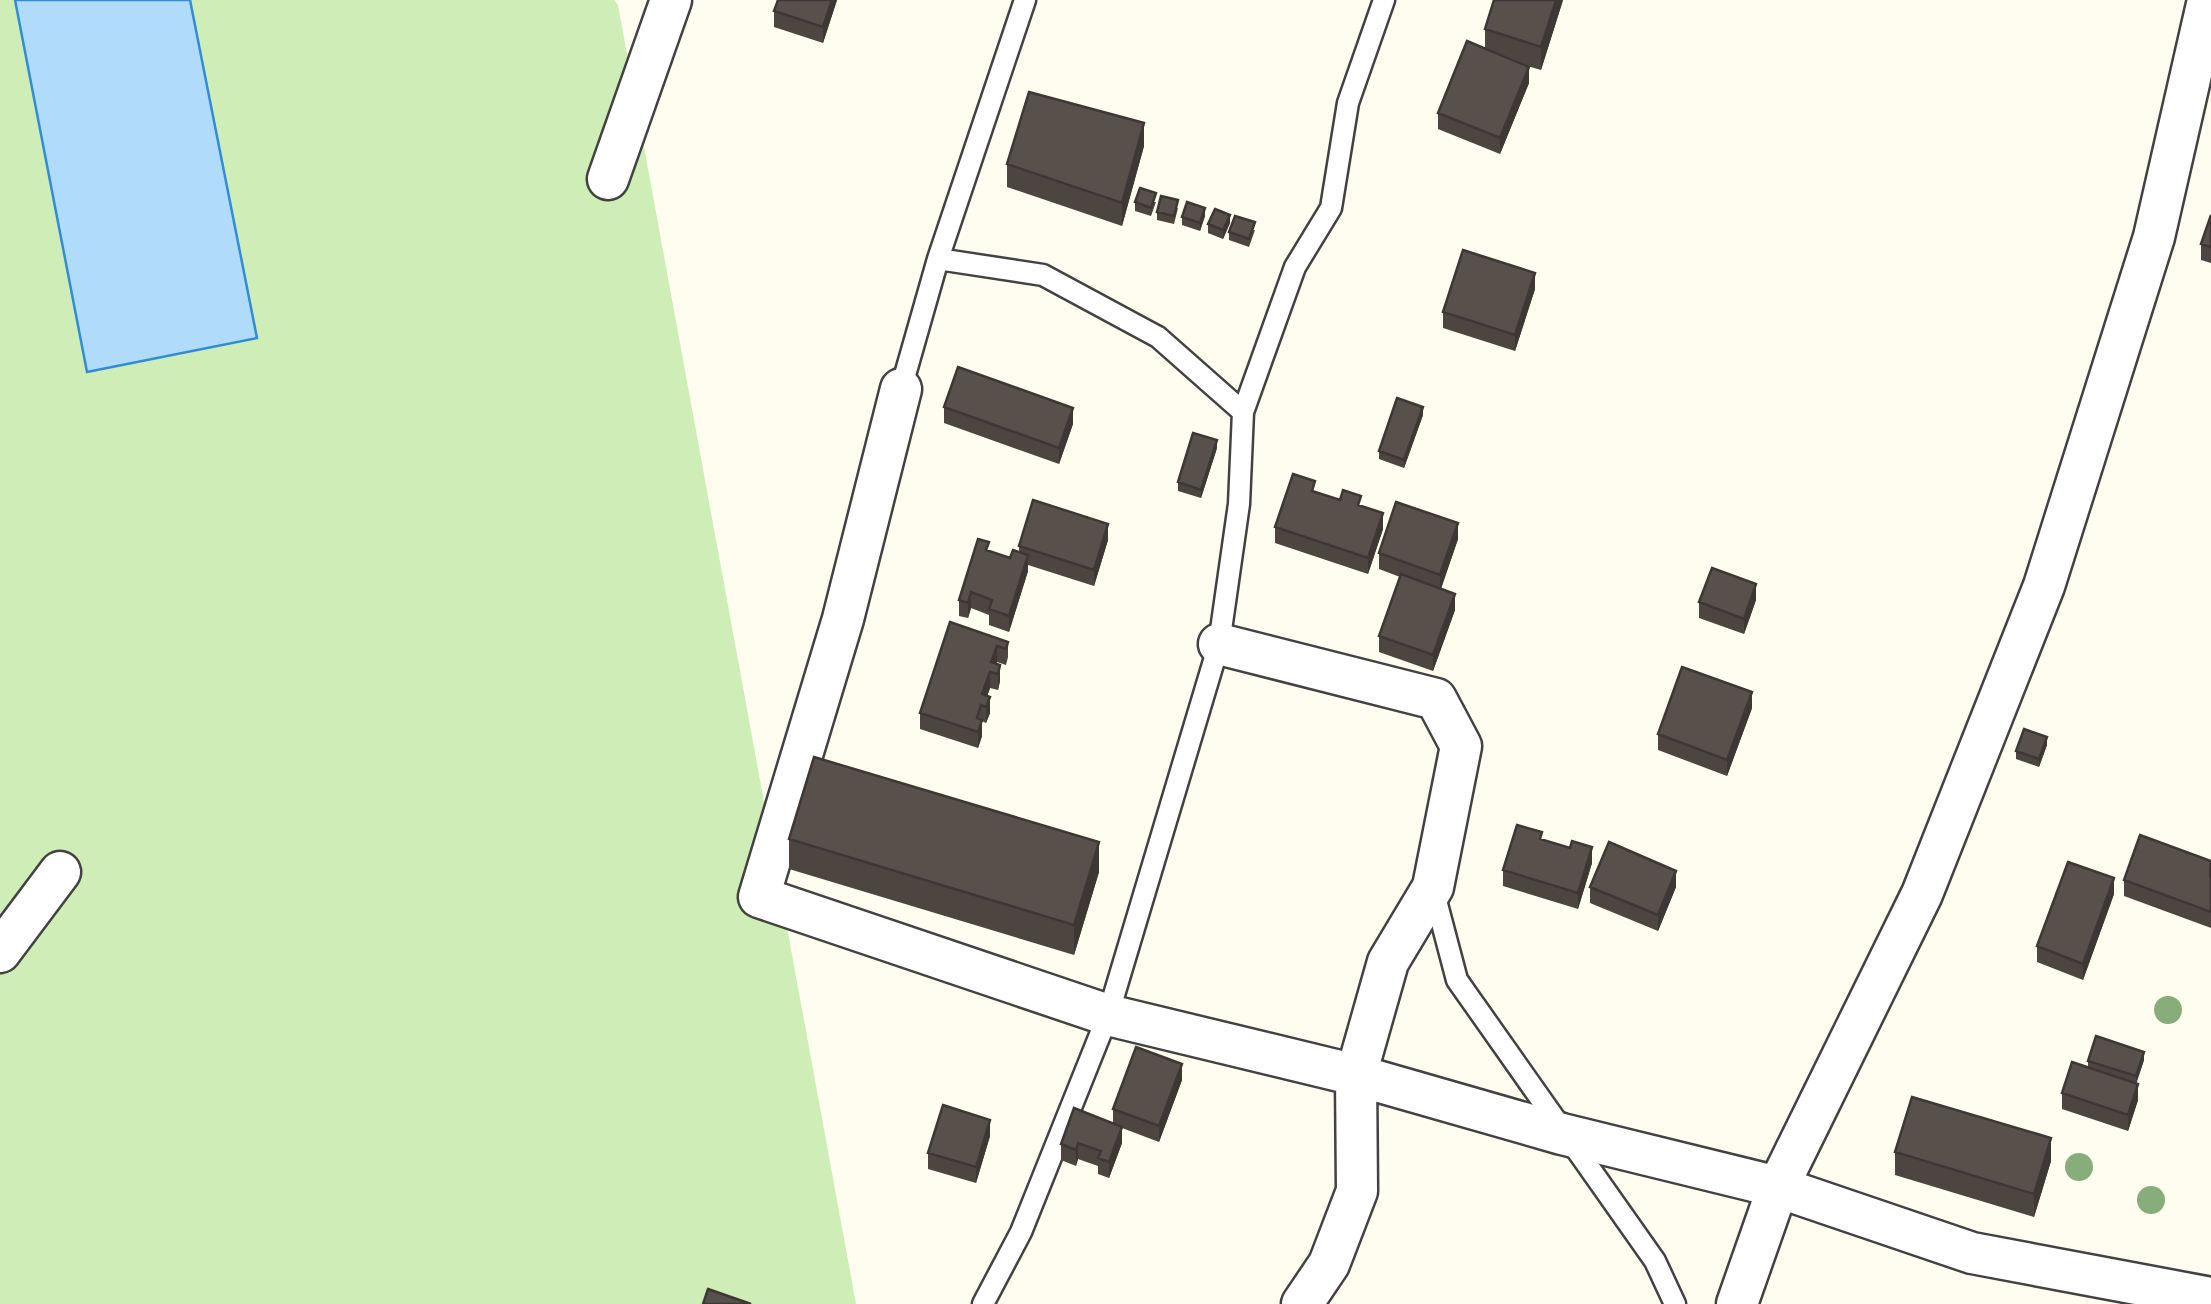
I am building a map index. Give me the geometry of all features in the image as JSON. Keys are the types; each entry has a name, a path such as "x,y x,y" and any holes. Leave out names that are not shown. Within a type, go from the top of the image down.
{"street":[{"path":"608,179 671,0"},
{"path":"1737,1304 1778,1187 1922,894 2044,586 2154,237 2208,0"},
{"path":"901,389 844,619 760,897 1108,1015 1356,1075 1562,1134 1778,1187 1972,1254 2211,1298"},
{"path":"1219,644 1436,699 1461,746 1433,888 1388,962 1356,1075 1357,1190 1329,1264 1302,1304"},
{"path":"0,952 60,872"}],"lane":[{"path":"901,389 938,258 1025,0"},
{"path":"983,1304 1021,1232 1108,1015 1219,644 1239,504 1242,412 1296,267 1331,208 1348,102 1384,0"},
{"path":"938,258 1042,275 1158,337 1242,412"},
{"path":"1433,888 1457,980 1654,1261 1675,1304"}],"green space":[{"path":"0,0 614,0 618,5 856,1304 0,1304"}],"water":[{"path":"15,0 190,0 257,338 87,372"}],"building":[{"path":"778,0 832,0 823,27 774,11"},
{"path":"1494,0 1556,0 1541,47 1485,29"},
{"path":"1467,41 1529,67 1500,138 1438,113"},
{"path":"1029,92 1144,123 1122,203 1007,164"},
{"path":"1140,188 1156,193 1151,208 1135,202"},
{"path":"1161,196 1178,200 1174,216 1157,212"},
{"path":"1187,202 1205,208 1200,223 1182,217"},
{"path":"1215,209 1230,215 1223,230 1208,224"},
{"path":"2211,215 2211,247 2201,244"},
{"path":"1235,216 1255,222 1249,239 1229,232"},
{"path":"1463,250 1535,273 1515,335 1443,312"},
{"path":"958,367 1073,408 1059,448 944,407"},
{"path":"1397,398 1423,407 1404,460 1379,451"},
{"path":"1193,433 1217,440 1201,490 1178,482"},
{"path":"1293,474 1315,481 1312,491 1340,500 1343,490 1361,496 1358,505 1383,513 1368,558 1275,527"},
{"path":"1033,500 1108,524 1094,570 1019,546"},
{"path":"1396,502 1458,523 1440,575 1379,553"},
{"path":"978,539 989,542 986,550 1010,558 1013,550 1028,555 1009,616 989,609 992,600 971,592 968,603 959,600"},
{"path":"1712,568 1756,584 1744,619 1699,602"},
{"path":"1401,574 1455,594 1433,655 1379,636"},
{"path":"950,622 1008,642 1006,649 997,646 991,662 1000,665 998,674 990,672 982,694 990,697 986,707 981,705 978,732 920,713"},
{"path":"1682,667 1752,692 1727,760 1658,734"},
{"path":"2024,729 2047,737 2039,759 2016,751"},
{"path":"814,757 1099,842 1074,925 789,839"},
{"path":"1517,825 1542,832 1540,839 1570,848 1572,841 1592,847 1578,893 1503,870"},
{"path":"2140,835 2211,861 2211,912 2124,880"},
{"path":"1609,842 1676,871 1658,915 1590,887"},
{"path":"2068,862 2114,878 2083,964 2037,946"},
{"path":"2096,1036 2144,1052 2136,1076 2088,1061"},
{"path":"1136,1047 1182,1064 1159,1126 1113,1109"},
{"path":"2072,1062 2138,1084 2128,1115 2062,1093"},
{"path":"1912,1097 2051,1138 2034,1194 1895,1152"},
{"path":"943,1105 990,1120 976,1167 928,1153"},
{"path":"1074,1108 1122,1127 1109,1162 1098,1158 1101,1151 1078,1143 1076,1150 1061,1144"},
{"path":"708,1289 751,1304 703,1304"}]}
